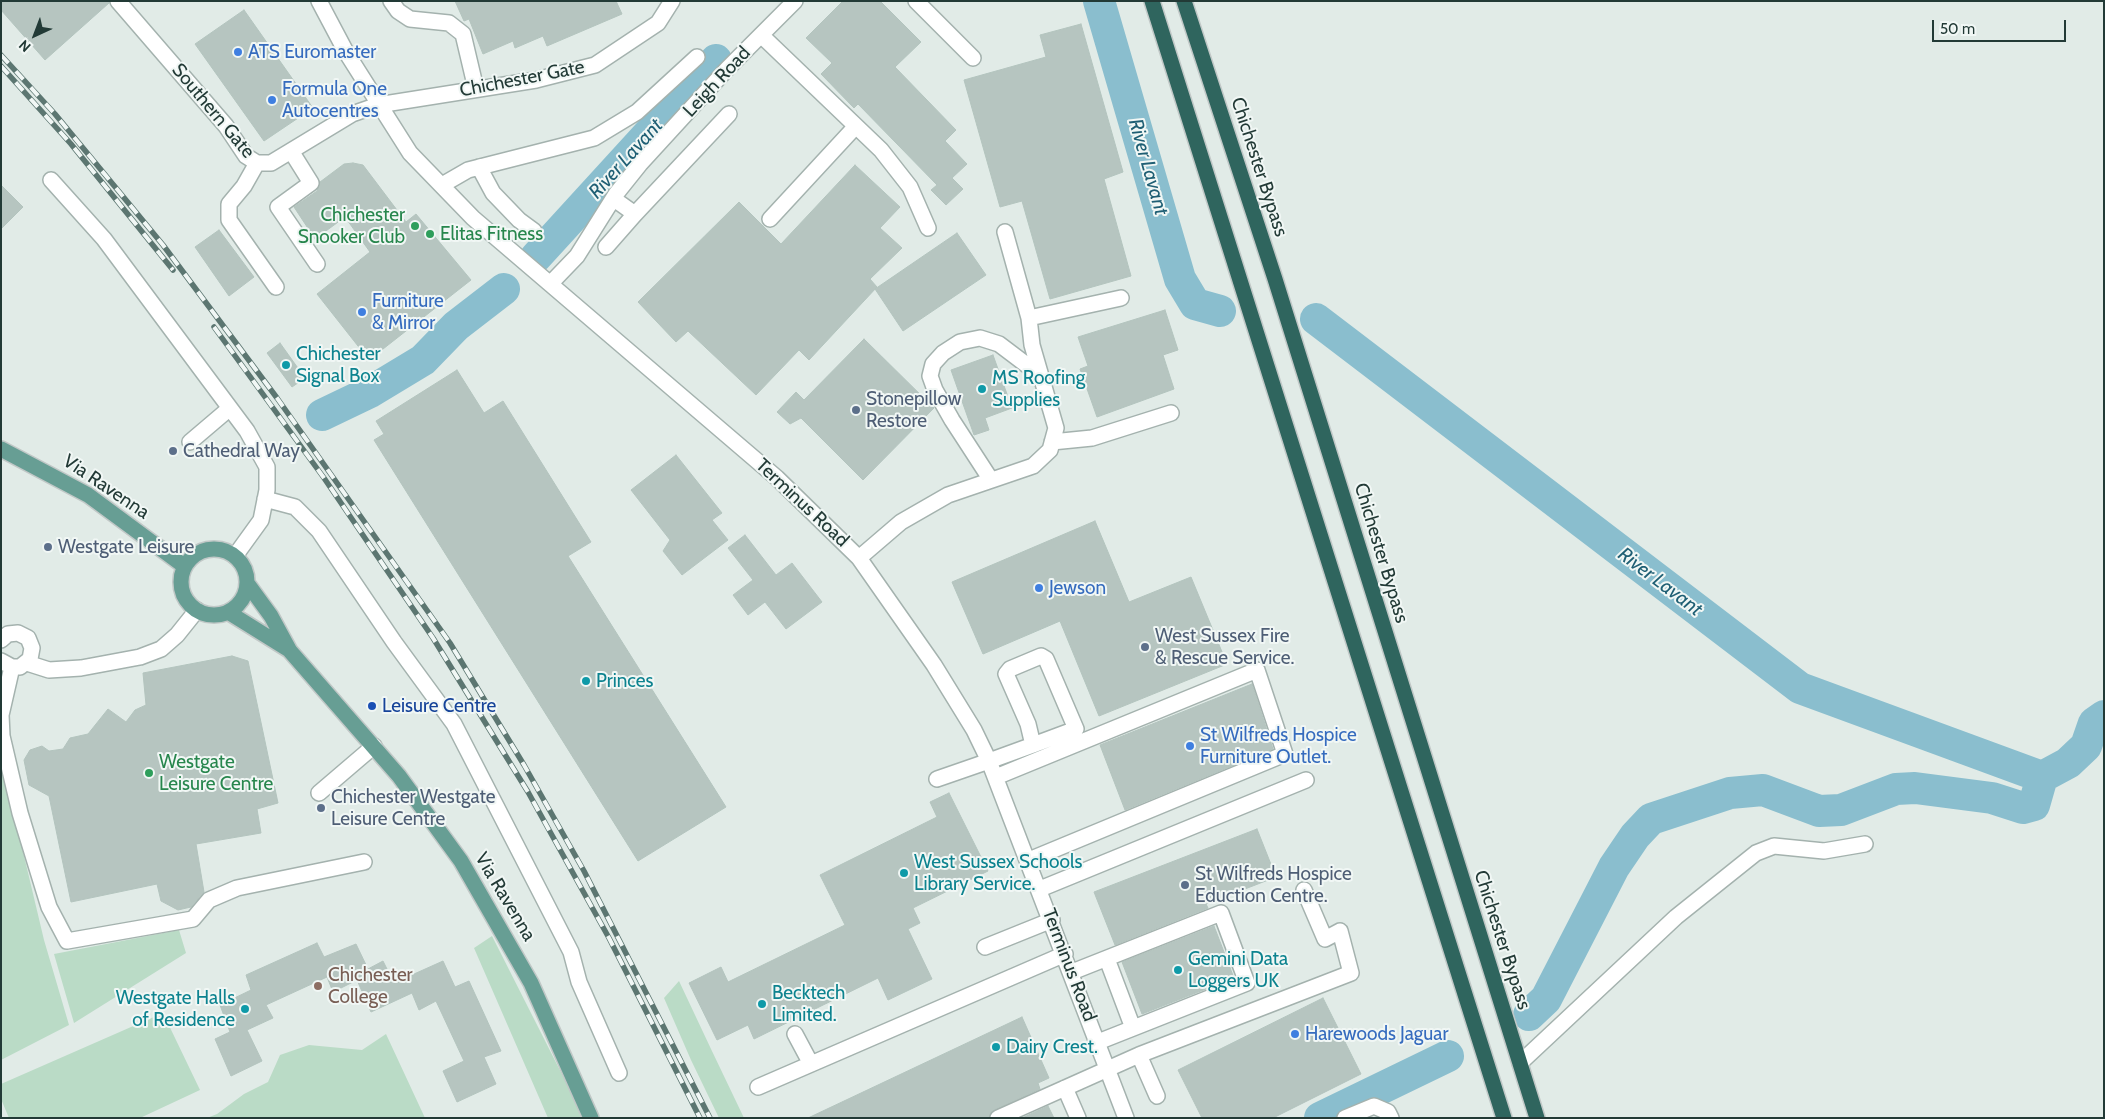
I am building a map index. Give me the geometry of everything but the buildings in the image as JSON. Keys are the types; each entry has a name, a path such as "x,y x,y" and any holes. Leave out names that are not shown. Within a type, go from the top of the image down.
{"highway":[{"path":"1152,1 1504,1118"},
{"name":"Chichester Bypass","path":"1184,1 1274,279 1537,1118"}],"main road":[{"name":"Via Ravenna","path":"1,449 88,495 184,566"},
{"path":"217,548 235,556 242,563 247,583 242,600 228,612 218,615 197,610 183,595 181,576 184,566 190,558 207,549 217,548"},
{"name":"Via Ravenna","path":"247,583 272,616 290,651 399,776 460,861 535,992 591,1118"},
{"name":"Via Ravenna","path":"228,612 290,651"}],"street":[{"name":"Southern Gate","path":"118,1 246,156 257,163 271,163 352,114 378,105"},
{"name":"Terminus Road","path":"319,1 346,52 410,153 472,218 551,283 777,478 860,558 934,664 974,730 989,761 1072,972 1126,1118"},
{"path":"391,1 398,11 410,19 449,23 463,34 476,88"},
{"name":"Chichester Gate","path":"378,105 536,80 595,65 658,23 672,1"},
{"name":"Leigh Road","path":"551,283 577,256 614,199 640,164 795,1"},
{"path":"916,1 974,58"},
{"path":"1189,1 1192,26"},
{"path":"762,35 881,150 910,188 928,228"},
{"path":"442,185 468,170 594,138 637,112 697,57"},
{"path":"606,247 729,114"},
{"path":"770,219 856,126"},
{"path":"291,151 311,183 278,207 317,264"},
{"path":"257,163 244,186 229,204 229,220 276,287"},
{"path":"479,167 493,193 518,220 534,231"},
{"path":"51,180 104,239 230,408 267,467 265,499 261,520 235,556"},
{"path":"614,199 635,214"},
{"path":"860,558 901,522 948,495 1034,466 1050,450 1056,428 1032,345 1029,318 1005,232"},
{"path":"1029,318 1121,298"},
{"path":"991,480 952,420 936,390 930,376 933,364 943,353 960,342 980,338 999,344 1040,375"},
{"path":"190,442 230,408"},
{"path":"1052,442 1092,438 1171,413"},
{"path":"265,499 295,507 319,531 394,642 454,724 571,952 579,982 619,1073"},
{"path":"27,663 49,670 81,668 140,657 161,649 177,634 197,610"},
{"path":"2,638 18,633 28,638 32,654 27,663 20,667 6,664 2,736 20,813 46,898 67,941 194,919 209,900 236,888 364,862"},
{"path":"937,779 989,761 1033,745 1076,729 1046,659 1035,657 1010,669 1006,674 1028,724 1033,745"},
{"path":"996,777 1257,670 1286,754 1029,860"},
{"path":"319,793 374,746"},
{"path":"1040,889 1306,780"},
{"path":"1520,1063 1676,917 1756,853 1774,846 1824,852 1864,844"},
{"path":"998,1118 1139,1055 1351,973 1340,931 1324,940 1304,890"},
{"path":"1072,972 1222,913 1247,983 1098,1042"},
{"path":"985,947 1052,920"},
{"path":"758,1087 1065,954"},
{"path":"1107,959 1133,1028"},
{"path":"795,1034 810,1064"},
{"path":"1139,1055 1157,1096"},
{"path":"1065,1088 1078,1118"},
{"path":"1345,1118 1374,1106 1388,1112 1391,1118"}],"green space":[{"path":"1,759 44,940 69,1025 1,1060"},
{"path":"179,930 186,953 74,1023 54,954"},
{"path":"492,936 574,1098 581,1118 548,1118 474,948"},
{"path":"679,981 744,1118 719,1118 691,1060 664,998"},
{"path":"163,1013 200,1090 140,1118 9,1118 1,1099 1,1084"},
{"path":"386,1034 425,1118 207,1118 217,1114 244,1094 268,1082 280,1055 309,1045 362,1050"}],"waterway":[{"name":"River Lavant","path":"1099,1 1180,279 1195,304 1220,311"},
{"name":"River Lavant","path":"536,257 716,60"},
{"name":"River Lavant","path":"322,415 370,392 423,360 456,326 504,289"},
{"name":"River Lavant","path":"1316,319 1800,688 2042,777"},
{"name":"River Lavant","path":"1529,1015 1546,999 1614,867 1635,836 1651,819 1730,793 1763,790 1819,811 1841,810 1896,789 1915,788 1992,798 2023,808 2034,805 2042,777 2068,763 2086,746 2094,723 2104,716"},
{"name":"River Lavant","path":"1320,1118 1448,1056"}],"railway":[{"path":"1,55 55,114 163,245 277,398 450,643 524,765 584,871 710,1118"},
{"path":"1,66 71,144 173,270"},
{"path":"214,327 324,478 433,638 528,792 609,938 700,1118"}],"place":[{"name":"ATS Euromaster","path":"238,52"},
{"name":"Formula One Autocentres","path":"272,100"},
{"name":"Chichester Snooker Club","path":"415,226"},
{"name":"Elitas Fitness","path":"430,234"},
{"name":"Furniture & Mirror","path":"362,312"},
{"name":"Chichester Signal Box","path":"286,365"},
{"name":"MS Roofing Supplies","path":"982,389"},
{"name":"Stonepillow Restore","path":"856,410"},
{"name":"Cathedral Way","path":"173,451"},
{"name":"Westgate Leisure","path":"48,547"},
{"name":"Jewson","path":"1039,588"},
{"name":"West Sussex Fire & Rescue Service.","path":"1145,647"},
{"name":"Princes","path":"586,681"},
{"name":"Leisure Centre","path":"372,706"},
{"name":"St Wilfreds Hospice Furniture Outlet.","path":"1190,746"},
{"name":"Westgate Leisure Centre","path":"149,773"},
{"name":"Chichester Westgate Leisure Centre","path":"321,808"},
{"name":"West Sussex Schools Library Service.","path":"904,873"},
{"name":"St Wilfreds Hospice Eduction Centre.","path":"1185,885"},
{"name":"Gemini Data Loggers UK","path":"1178,970"},
{"name":"Chichester College","path":"318,986"},
{"name":"Becktech Limited.","path":"762,1004"},
{"name":"Westgate Halls of Residence","path":"245,1009"},
{"name":"Harewoods Jaguar","path":"1295,1034"},
{"name":"Dairy Crest.","path":"996,1047"}]}
